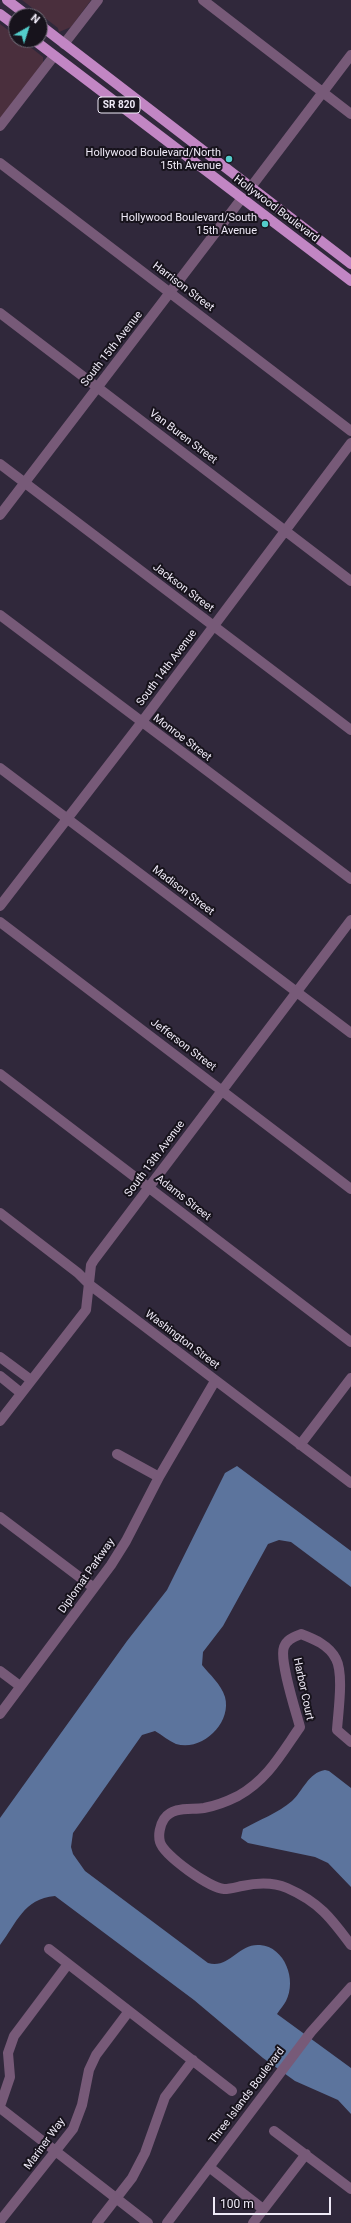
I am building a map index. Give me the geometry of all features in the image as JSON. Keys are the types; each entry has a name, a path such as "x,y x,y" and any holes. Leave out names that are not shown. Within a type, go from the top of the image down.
{"main road":[{"path":"7,0 18,8"},
{"name":"Hollywood Boulevard","path":"48,31 351,264"},
{"name":"Hollywood Boulevard","path":"44,48 351,281"},
{"path":"54,56 70,54 80,56"},
{"path":"205,170 239,185 251,187"},
{"path":"242,198 255,201 284,213"}],"street":[{"path":"64,44 98,0"},
{"path":"203,0 351,114"},
{"path":"251,187 351,55"},
{"path":"0,126 54,56"},
{"name":"Harrison Street","path":"0,164 351,431"},
{"name":"South 15th Avenue","path":"0,515 242,198"},
{"name":"Van Buren Street","path":"0,313 351,581"},
{"name":"South 14th Avenue","path":"0,906 141,722 351,443"},
{"name":"Jackson Street","path":"0,464 351,730"},
{"name":"Monroe Street","path":"0,615 351,879"},
{"name":"Madison Street","path":"0,768 351,1033"},
{"name":"South 13th Avenue","path":"0,1421 86,1310 90,1285 91,1265 94,1260 351,920"},
{"name":"Jefferson Street","path":"0,922 351,1189"},
{"name":"Adams Street","path":"0,1074 149,1186 351,1342"},
{"name":"Washington Street","path":"0,1213 78,1273 90,1285 351,1483"},
{"path":"0,1357 31,1380"},
{"path":"0,1376 21,1393"},
{"path":"300,1445 351,1378"},
{"name":"Diplomat Parkway","path":"0,1714 94,1588 126,1541 158,1477 215,1381"},
{"path":"117,1454 158,1477"},
{"path":"0,1517 94,1588"},
{"name":"Harbor Court","path":"351,1742 338,1730 340,1672 336,1659 318,1641 301,1634 289,1639 284,1648 283,1661 300,1727 265,1777 249,1789 216,1804 173,1811 165,1818 160,1829 160,1842 165,1851 206,1883 224,1889 256,1883 285,1887 314,1901 336,1924 351,1945"},
{"path":"0,1671 20,1686"},
{"path":"49,1949 232,2091"},
{"path":"68,1964 14,2036 8,2053 10,2077 0,2107 55,2152 148,2223"},
{"name":"Three Islands Boulevard","path":"167,2223 310,2032 351,1987"},
{"name":"Mariner Way","path":"0,2221 73,2129 82,2105 89,2070 96,2055 129,2011"},
{"path":"97,2223 132,2178 145,2154 165,2097 193,2060"},
{"path":"274,2130 351,2189"},
{"path":"253,2223 306,2154"},
{"path":"209,2167 263,2209"}],"shaded area":[{"path":"22,0 91,0 71,27 59,32 58,28 48,20 48,8 32,8"},
{"path":"0,24 8,30 8,48 31,48 43,57 43,64 0,119"}],"water":[{"path":"237,1466 351,1551 351,1587 291,1542 279,1540 268,1544 223,1626 203,1652 202,1665 218,1684 225,1697 226,1707 224,1716 219,1725 205,1740 196,1744 176,1744 155,1731 142,1735 73,1833 71,1847 73,1854 85,1871 208,1963 216,1964 222,1962 252,1945 269,1947 276,1952 282,1958 286,1966 290,1984 286,2001 277,2014 351,2068 351,2114 338,2100 295,2081 263,2058 194,2000 55,1896 44,1898 28,1907 16,1921 0,1945 0,1818 127,1641 167,1590 225,1473"},
{"path":"325,1770 329,1771 351,1788 351,1887 328,1863 315,1857 248,1843 241,1838 243,1829 275,1813 287,1805 296,1797 310,1778"}],"place":[{"name":"Hollywood Boulevard/North 15th Avenue","path":"229,159"},
{"name":"Hollywood Boulevard/South 15th Avenue","path":"265,224"}]}
